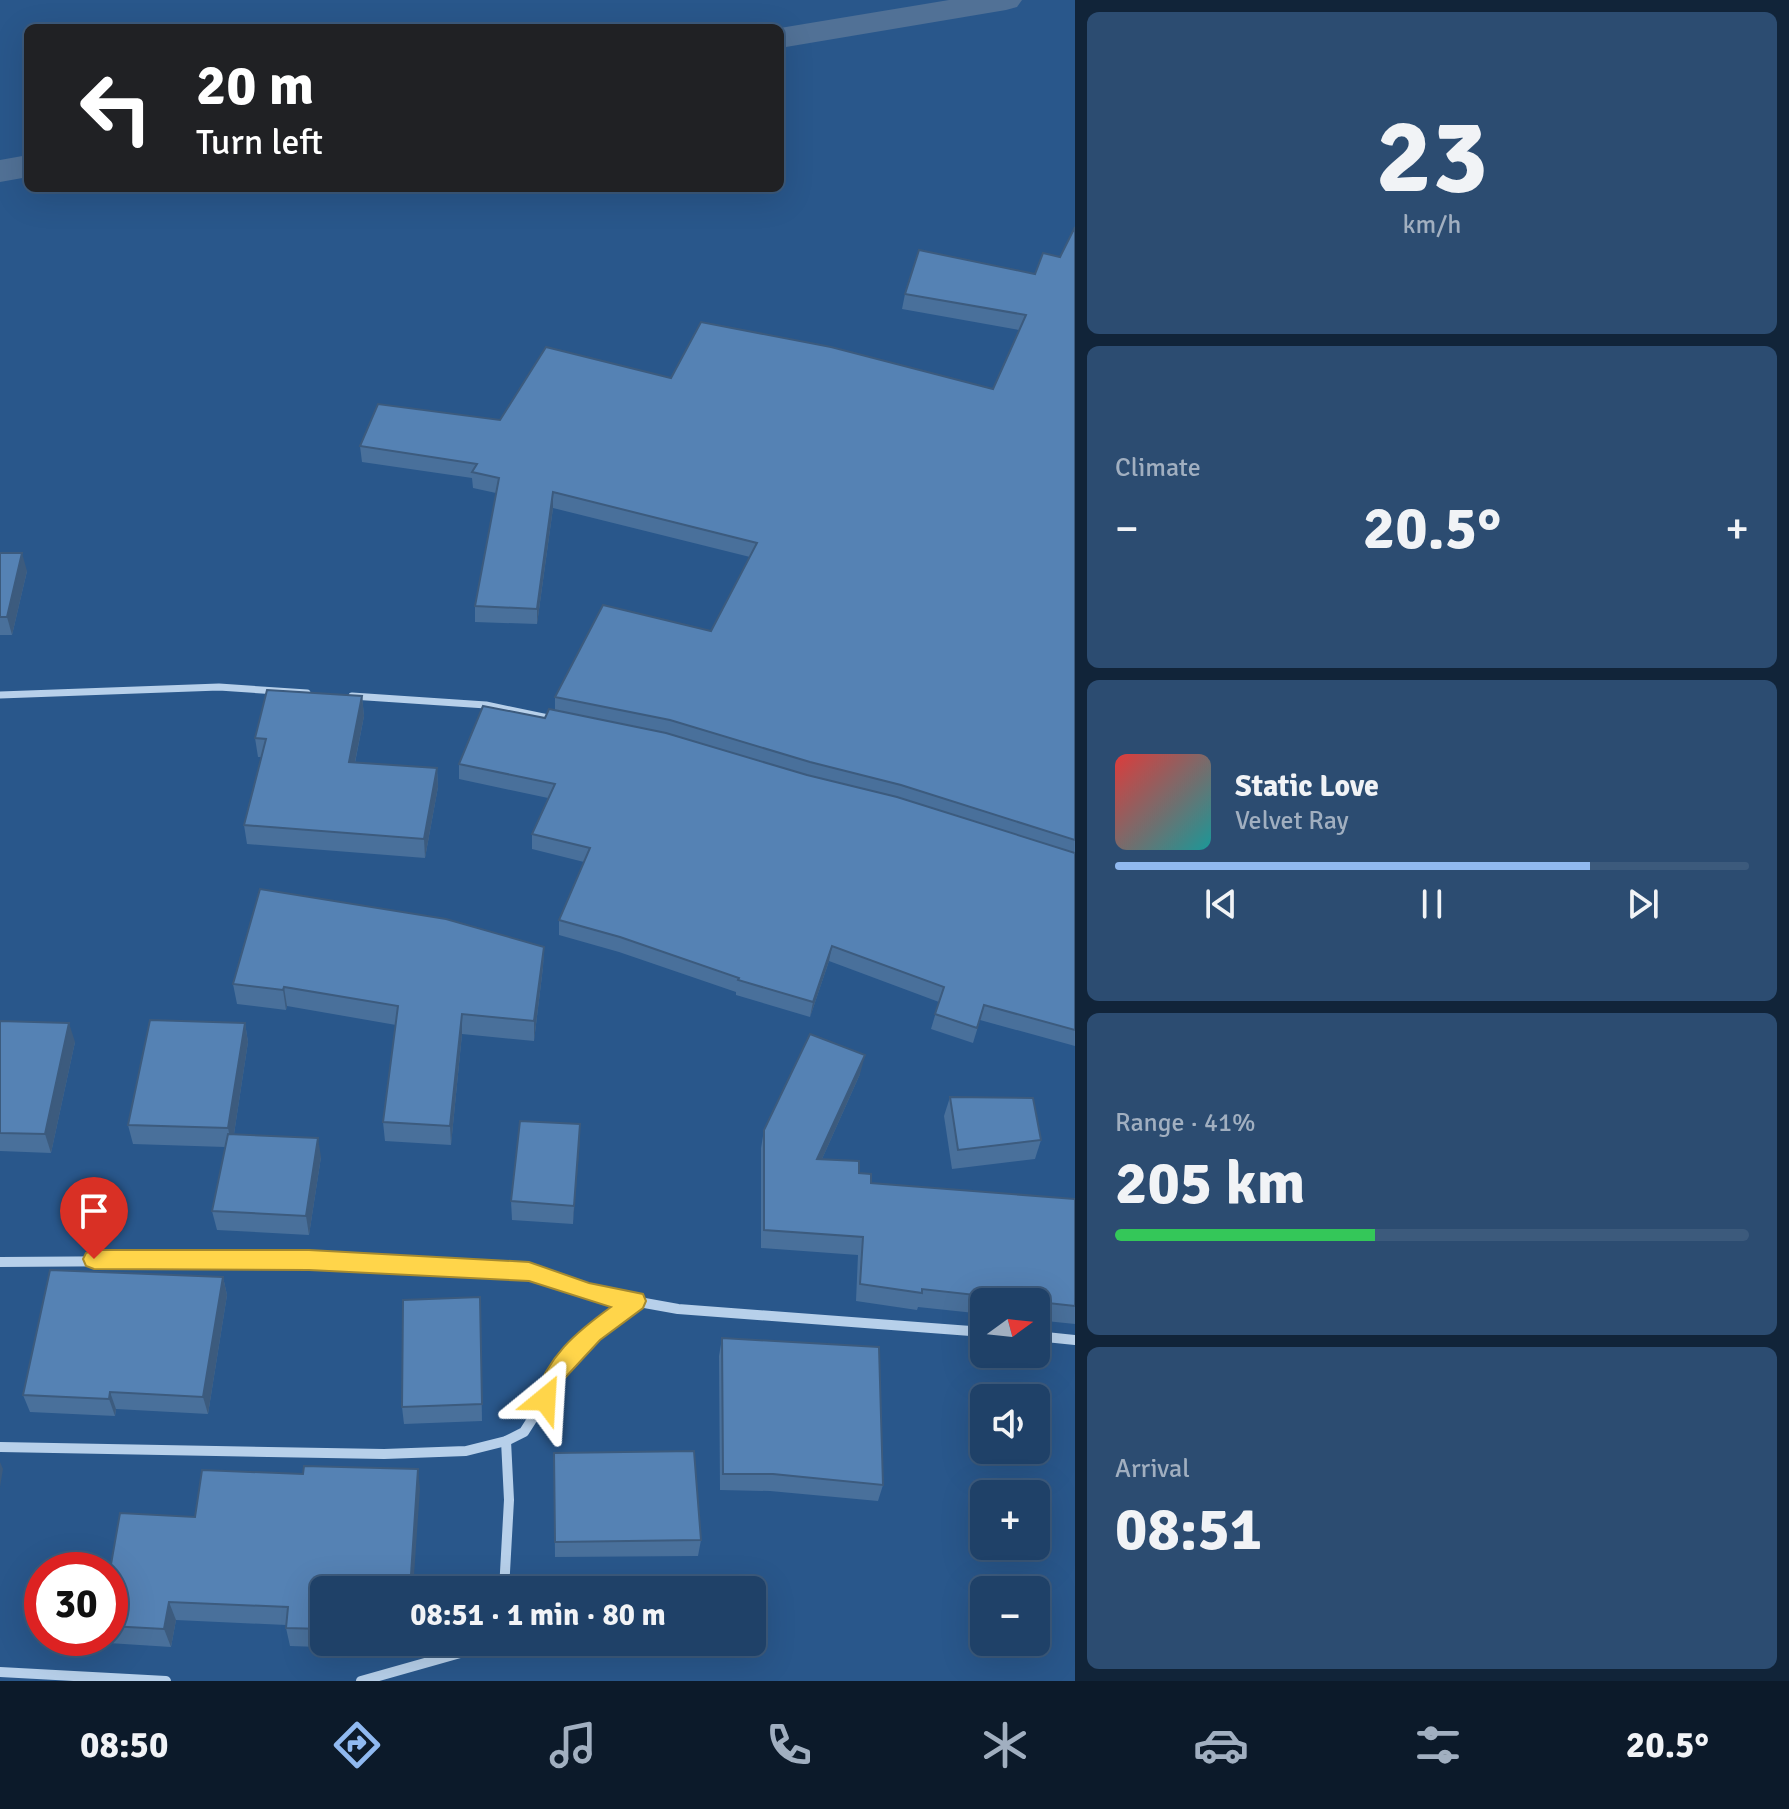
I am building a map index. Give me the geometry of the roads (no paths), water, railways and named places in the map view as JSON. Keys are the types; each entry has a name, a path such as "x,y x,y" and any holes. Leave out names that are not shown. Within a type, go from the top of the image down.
{"street":[{"path":"0,695 219,687 324,694"},
{"path":"339,695 486,705 562,720"},
{"path":"0,1262 309,1260 529,1271 589,1293 678,1309 970,1331"},
{"path":"0,1447 384,1454 466,1451 506,1441 524,1432 545,1399 553,1375 593,1333 635,1301"},
{"path":"1050,1337 1075,1340"},
{"path":"505,1576 509,1500 506,1441"},
{"path":"361,1681 454,1656"},
{"path":"0,1672 166,1681"}],"waterway":[{"path":"784,37 1006,0"},
{"path":"0,171 24,167"}]}
